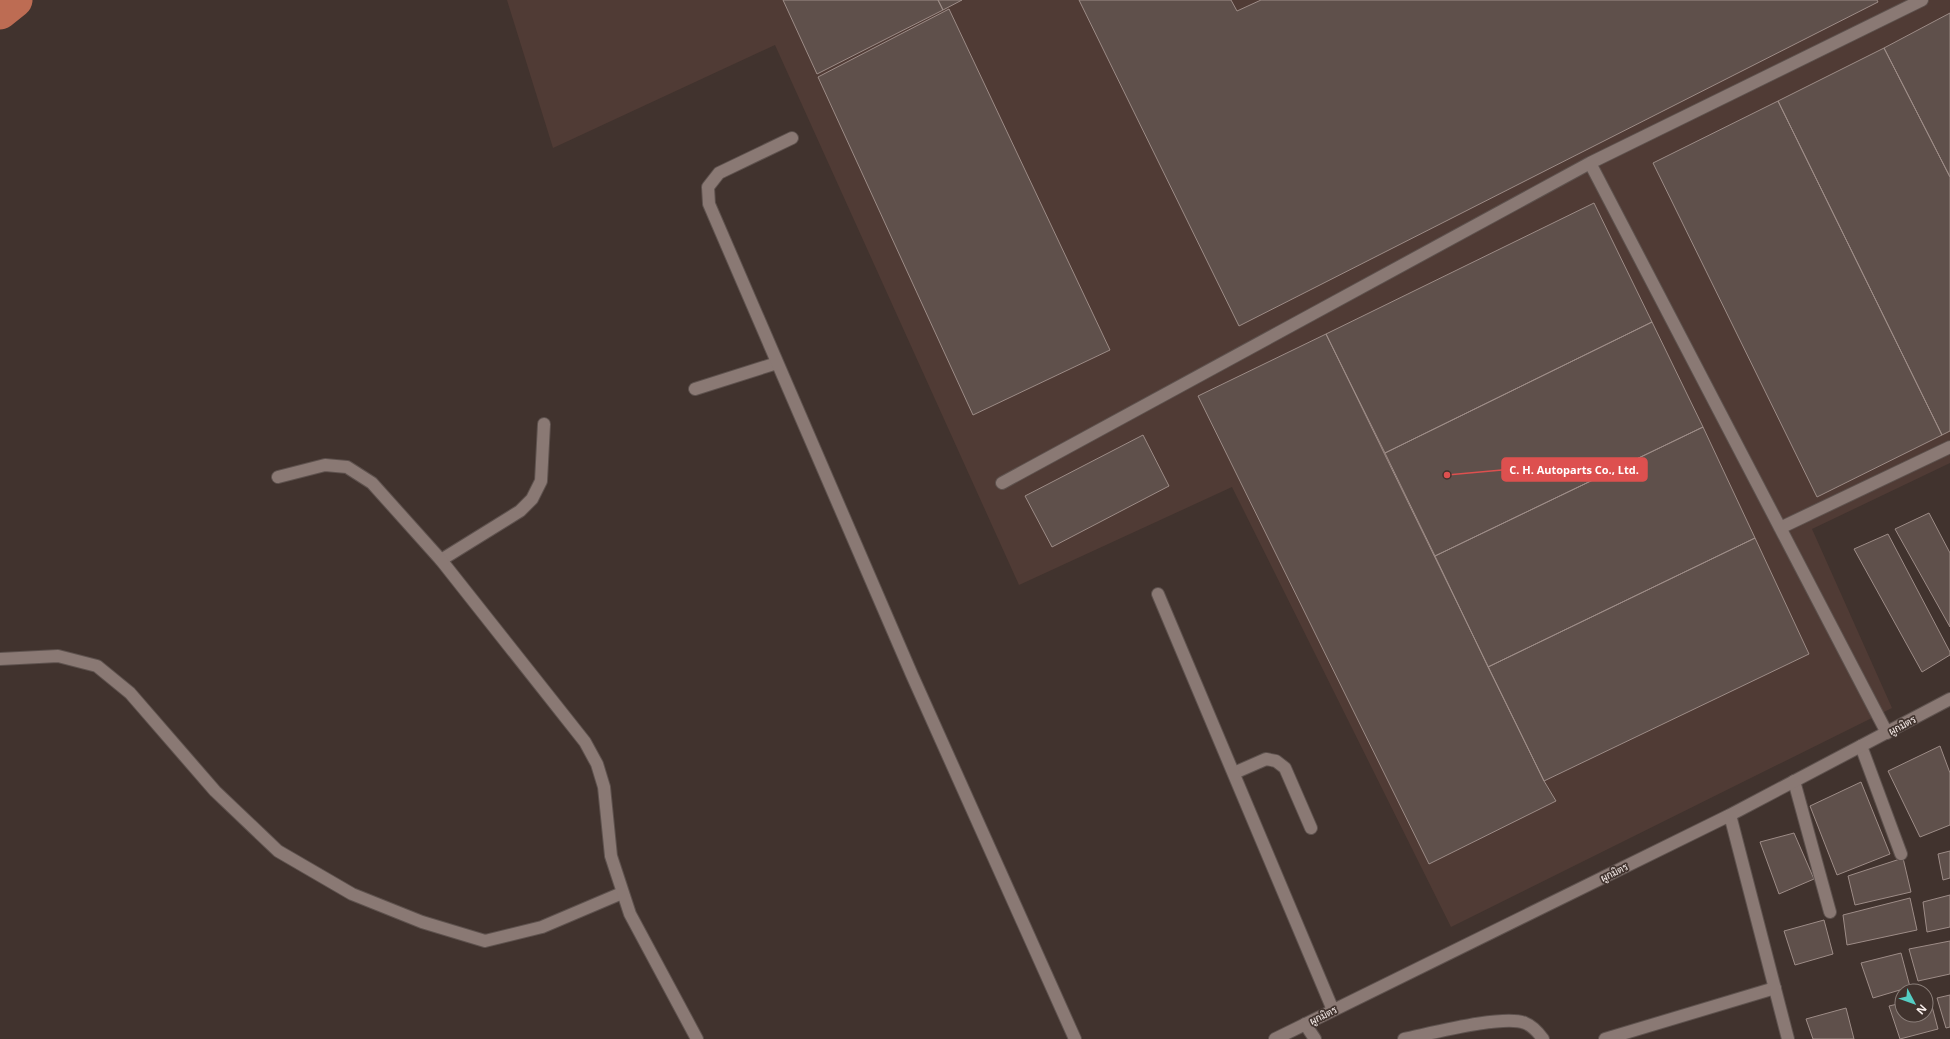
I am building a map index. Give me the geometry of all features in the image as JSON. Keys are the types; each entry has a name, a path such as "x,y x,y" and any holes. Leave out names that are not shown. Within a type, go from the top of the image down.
{"street":[{"path":"1002,483 1590,163 1908,3 1922,0"},
{"path":"792,138 719,173 708,187 709,204 912,675 1075,1039"},
{"path":"1590,163 1887,733"},
{"path":"694,389 777,363"},
{"path":"441,560 520,511 532,499 541,481 544,424"},
{"path":"1780,528 1950,447"},
{"path":"278,477 325,465 347,467 372,482 441,560 586,742 597,764 604,787 611,856 622,893 630,914 697,1039"},
{"path":"1158,594 1333,1010"},
{"path":"0,659 58,656 97,666 130,693 215,791 278,851 352,894 422,922 485,940 542,927 622,893"},
{"name":"ผูกมิตร","path":"1275,1039 1730,815 1950,699"},
{"path":"1861,746 1901,854"},
{"path":"1234,773 1266,759 1276,760 1285,768 1311,828"},
{"path":"1794,781 1830,912"},
{"path":"1730,815 1788,1039"},
{"path":"1605,1039 1775,988"},
{"path":"1404,1039 1457,1027 1511,1020 1525,1023 1536,1029 1543,1039"},
{"path":"1305,1024 1315,1039"}],"shaded area":[{"path":"507,0 1950,0 1950,463 1812,529 1892,708 1451,927 1232,487 1019,585 775,45 553,148"}],"building":[{"path":"783,0 938,0 943,10 817,74"},
{"path":"938,0 962,0 943,10"},
{"path":"1079,0 1231,0 1237,11 1261,0 1877,0 1878,2 1239,326"},
{"path":"949,9 1110,350 973,415 818,77"},
{"path":"1950,13 1950,177 1884,48"},
{"path":"1884,48 1950,177 1950,431 1942,435 1778,101"},
{"path":"1778,101 1942,435 1817,497 1653,163"},
{"path":"1594,203 1652,322 1385,453 1326,334"},
{"path":"1652,322 1703,427 1435,556 1385,453"},
{"path":"1326,334 1544,781 1556,801 1429,864 1198,396"},
{"path":"1703,427 1755,538 1488,667 1435,556"},
{"path":"1143,435 1169,486 1052,547 1025,496"},
{"path":"1929,513 1950,553 1950,627 1895,529"},
{"path":"1888,534 1950,652 1950,655 1922,672 1854,549"},
{"path":"1755,538 1809,654 1544,781 1488,667"},
{"path":"1940,746 1950,773 1950,825 1920,837 1888,771"},
{"path":"1861,782 1890,854 1837,875 1810,806"},
{"path":"1794,833 1814,879 1779,894 1760,842"},
{"path":"1950,851 1950,878 1943,880 1938,854"},
{"path":"1903,858 1911,892 1855,905 1848,876"},
{"path":"1950,895 1950,927 1927,932 1923,902"},
{"path":"1910,898 1917,930 1847,945 1843,915"},
{"path":"1824,920 1833,954 1795,965 1784,931"},
{"path":"1950,941 1950,974 1918,981 1909,949"},
{"path":"1901,953 1909,983 1894,983 1894,992 1873,998 1861,963"},
{"path":"1950,995 1950,1027 1946,1028 1937,998"},
{"path":"1894,1005 1894,1021 1889,1006"},
{"path":"1846,1008 1854,1039 1813,1039 1806,1019"},
{"path":"1934,1014 1938,1029 1900,1039 1895,1023 1934,1023"}],"waterway":[{"path":"0,12 15,0"}],"place":[{"name":"C. H. Autoparts Co., Ltd.","path":"1447,475"}]}
